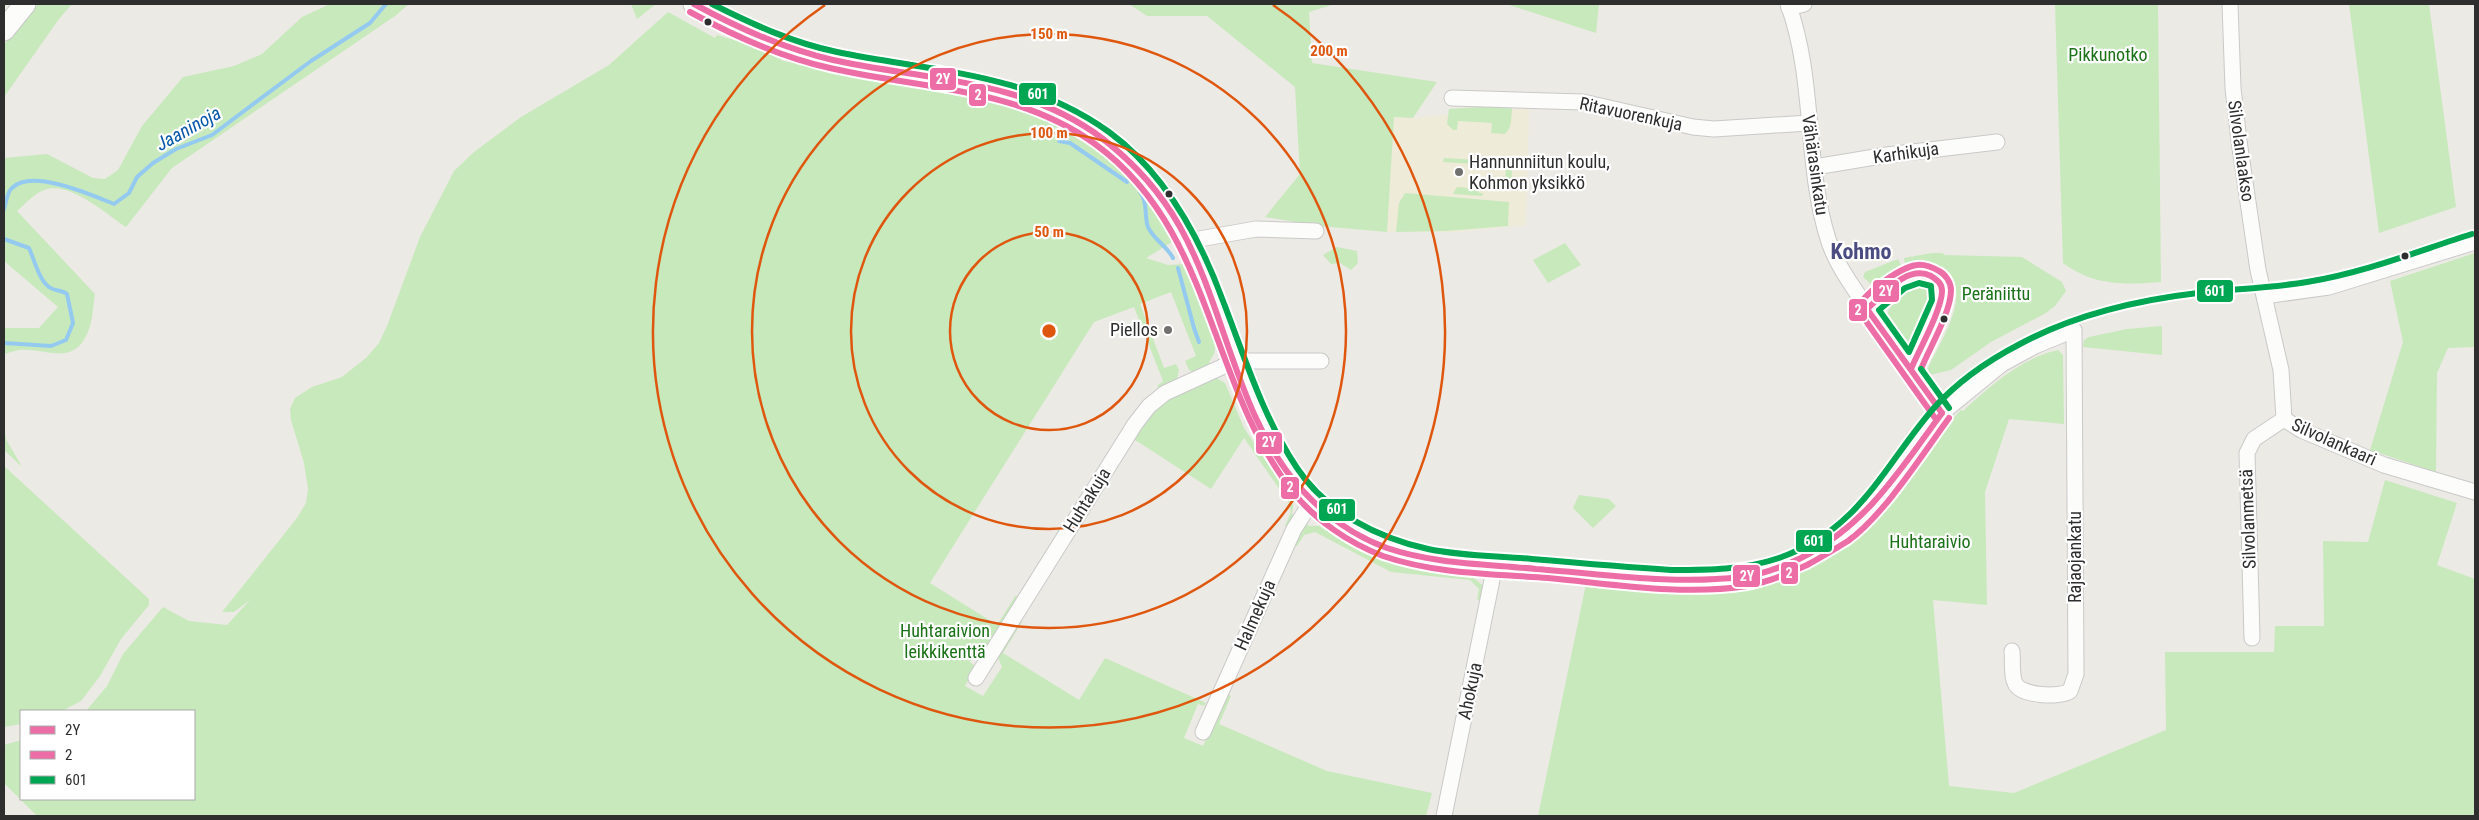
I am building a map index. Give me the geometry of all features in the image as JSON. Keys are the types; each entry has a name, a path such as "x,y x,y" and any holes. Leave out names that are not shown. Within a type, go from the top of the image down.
{"street":[{"path":"4,30 24,4"},
{"path":"694,4 752,32 819,57 998,88 1044,104 1092,130 1135,168 1167,206 1188,241 1255,410 1278,458 1298,487 1325,513 1358,536 1387,548 1427,558 1669,580 1710,580 1746,577 1772,570 1801,558 1845,532 1881,495 1942,413"},
{"path":"1788,6 1804,4"},
{"name":"Silvolanlaakso","path":"2230,4 2233,88 2258,270 2265,296"},
{"name":"Vähärasinkatu","path":"1788,6 1801,54 1808,123 1825,230 1836,258 1867,309 1942,413"},
{"name":"Ritavuorenkuja","path":"1452,98 1583,102 1693,127 1714,129 1808,123"},
{"name":"Karhikuja","path":"1815,167 1887,154 1997,142"},
{"path":"1188,241 1256,229 1316,231"},
{"path":"2265,296 2329,287 2475,242"},
{"name":"Silvolankaari","path":"2265,296 2282,370 2284,419 2301,430 2384,465 2475,492"},
{"name":"Rajaojankatu","path":"1942,413 2002,364 2029,349 2074,330 2076,674 2070,691 2056,696 2020,689 2015,685 2013,678 2012,651"},
{"path":"1235,361 1321,361"},
{"name":"Huhtakuja","path":"976,678 1142,414 1165,393 1235,361"},
{"name":"Silvolanmetsä","path":"2252,638 2247,452 2254,439 2284,419"},
{"name":"Halmekuja","path":"1203,732 1294,529 1312,501"},
{"name":"Ahokuja","path":"1444,816 1495,565"}],"shaded area":[{"name":"Hannunniitun koulu, Kohmon yksikkö","path":"1529,109 1526,225 1456,232 1387,232 1394,117 1413,118 1489,110"}],"green space":[{"path":"36,4 72,4 59,19 4,97 4,45"},
{"path":"330,4 409,4 395,16 172,168 126,227 76,194 54,188 41,191 17,211 95,294 89,329 83,341 76,348 60,353 19,350 4,354 4,328 39,328 58,307 4,261 4,158 47,154 93,178 105,179 118,170 142,126 183,77 234,66 262,54 302,17"},
{"path":"631,4 656,4 637,19"},
{"path":"1129,4 1335,4 1309,12 1312,63 1437,82 1413,118 1394,117 1387,232 1320,226 1265,217 1300,174 1295,87 1207,16 1147,16"},
{"path":"1506,4 1599,4 1596,33"},
{"name":"Pikkunotko","path":"2055,4 2158,4 2161,282 2135,284 2098,280 2075,271 2063,263"},
{"path":"2349,4 2429,4 2456,207 2379,233"},
{"name":"Huhtaraivion leikkikenttä","path":"668,12 715,38 717,35 755,46 783,61 1013,102 1111,158 1133,177 1177,239 1146,258 1168,265 1186,264 1216,344 1214,354 1209,362 1212,364 1193,372 1189,370 1185,361 1196,356 1171,292 1140,304 1164,368 1176,364 1179,370 1177,379 1161,390 1157,386 1163,381 1134,307 1094,322 930,583 997,625 1016,595 1019,599 981,660 975,655 970,662 976,667 965,686 983,696 1002,667 997,655 1018,620 1022,622 1003,653 1079,700 1105,658 1206,703 1204,706 1198,704 1184,738 1203,746 1227,694 1231,696 1219,724 1327,771 1432,793 1426,816 37,816 21,800 195,800 195,710 87,710 107,686 123,654 163,607 189,621 227,625 250,600 234,612 222,612 297,518 306,503 308,489 304,463 291,420 290,409 295,398 312,387 342,377 367,357 379,343 420,237 454,171 474,152 521,117 609,65"},
{"path":"1507,105 1512,109 1510,126 1505,134 1491,133 1492,123 1458,121 1457,130 1453,130 1447,124 1449,109"},
{"path":"1444,158 1508,162 1512,168 1511,185 1505,185 1506,166 1443,162"},
{"path":"1457,187 1479,189 1479,193 1483,193 1482,196 1453,194"},
{"path":"1405,193 1509,202 1508,226 1446,231 1396,232 1399,203"},
{"path":"1565,243 1581,265 1548,283 1533,260"},
{"path":"1337,247 1357,251 1358,263 1351,270 1340,263 1331,264 1323,255"},
{"name":"Peräniittu","path":"1932,253 2022,257 2062,282 2066,291 2055,306 2046,313 1991,342 1951,370 1930,375 1928,368 1954,311 1956,287 1952,277 1945,268 1919,262 1905,265 1904,258"},
{"path":"2475,253 2475,347 2448,348 2437,373 2436,472 2370,450 2403,342 2390,281"},
{"path":"1898,259 1902,267 1874,287 1863,277 1865,272"},
{"path":"1919,283 1929,288 1931,304 1911,345 1887,316 1891,305 1899,296"},
{"path":"2162,326 2162,355 2083,347 2084,340 2089,337 2127,329"},
{"name":"Huhtaraivio","path":"2058,350 2063,355 2064,424 2009,419 1985,492 1987,605 1933,600 1949,786 2014,793 2166,730 2165,652 2274,652 2275,626 2324,626 2323,541 2368,542 2385,480 2457,503 2437,565 2475,579 2475,816 1538,816 1586,584 1676,591 1731,591 1756,587 1804,571 1826,560 1847,546 1884,513 1940,435 1961,410 1963,411 1995,383 2019,366 2031,359"},
{"path":"1217,376 1218,379 1225,383 1244,428 1290,496 1293,506 1292,514 1295,516 1289,528 1285,526 1291,512 1289,503 1244,438 1211,489 1132,438 1140,426 1166,399"},
{"path":"4,427 6,439 22,467 4,450"},
{"path":"4,466 149,599 149,605 121,639 100,676 81,701 64,710 20,710 20,724 4,727"},
{"path":"1579,495 1609,499 1616,506 1593,528 1573,508"},
{"path":"1307,524 1309,526 1320,526 1351,546 1393,563 1470,575 1486,588 1484,599 1477,600 1479,589 1470,580 1391,572 1315,532 1304,535 1297,546 1293,544"},
{"path":"20,740 20,799 4,783 4,745"}],"waterway":[{"name":"Jaaninoja","path":"4,209 12,188 21,183 33,181 62,185 114,204 129,193 137,177 153,163 176,149 212,135 311,61 370,23 386,4"},
{"path":"1059,141 1070,143 1127,182"},
{"path":"1140,192 1144,200 1148,227 1173,258"},
{"name":"Jaaninoja","path":"4,239 29,248 45,284 67,294 73,323 66,340 51,346 4,343"},
{"path":"1178,268 1199,342"}],"transit line":[{"name":"2Y","path":"694,4 762,37 797,50 868,67 973,85 1041,104 1073,119 1103,139 1146,179 1173,214 1196,259 1210,293 1247,398 1262,431 1280,462 1303,491 1321,509 1353,532 1387,548 1423,557 1461,563 1638,578 1690,580 1741,577 1756,574 1801,558 1845,530 1880,495 1942,413"},
{"name":"601","path":"712,4 742,19 805,44 873,59 978,77 1012,86 1045,97 1077,112 1109,132 1129,148 1164,187 1192,231 1214,277 1264,408 1285,449 1309,484 1338,510 1372,530 1409,544 1453,553 1671,570 1739,567 1779,558 1807,546 1830,531 1850,514 1868,495 1933,409 1952,390 1974,372 1997,357 2041,334 2084,317 2152,300 2198,293 2293,284 2328,278 2391,261 2472,234"},
{"name":"2","path":"690,12 758,45 793,58 864,75 967,92 1001,100 1065,125 1095,144 1134,179 1164,219 1187,263 1243,403 1265,449 1293,492 1312,512 1334,530 1370,551 1383,556 1444,570 1648,588 1698,590 1747,586 1792,572 1807,565 1848,541 1862,530 1902,484 1949,418"},
{"name":"2","path":"1921,369 1948,309 1951,290 1949,281 1945,276 1926,265 1910,267 1892,276 1874,289 1860,304 1858,310 1935,418"},
{"name":"2Y","path":"1911,369 1934,319 1942,291 1937,280 1922,273 1904,277 1867,309 1942,413"},
{"name":"601","path":"1919,283 1931,286 1932,300 1909,352 1879,310 1905,288 1919,283"},
{"name":"601","path":"1921,369 1949,408"}],"place":[{"name":"Hannunniitun koulu, Kohmon yksikkö","path":"1459,172"},
{"name":"Piellos","path":"1168,330"}],"district":[{"name":"Kohmo","path":"1861,251"}]}
